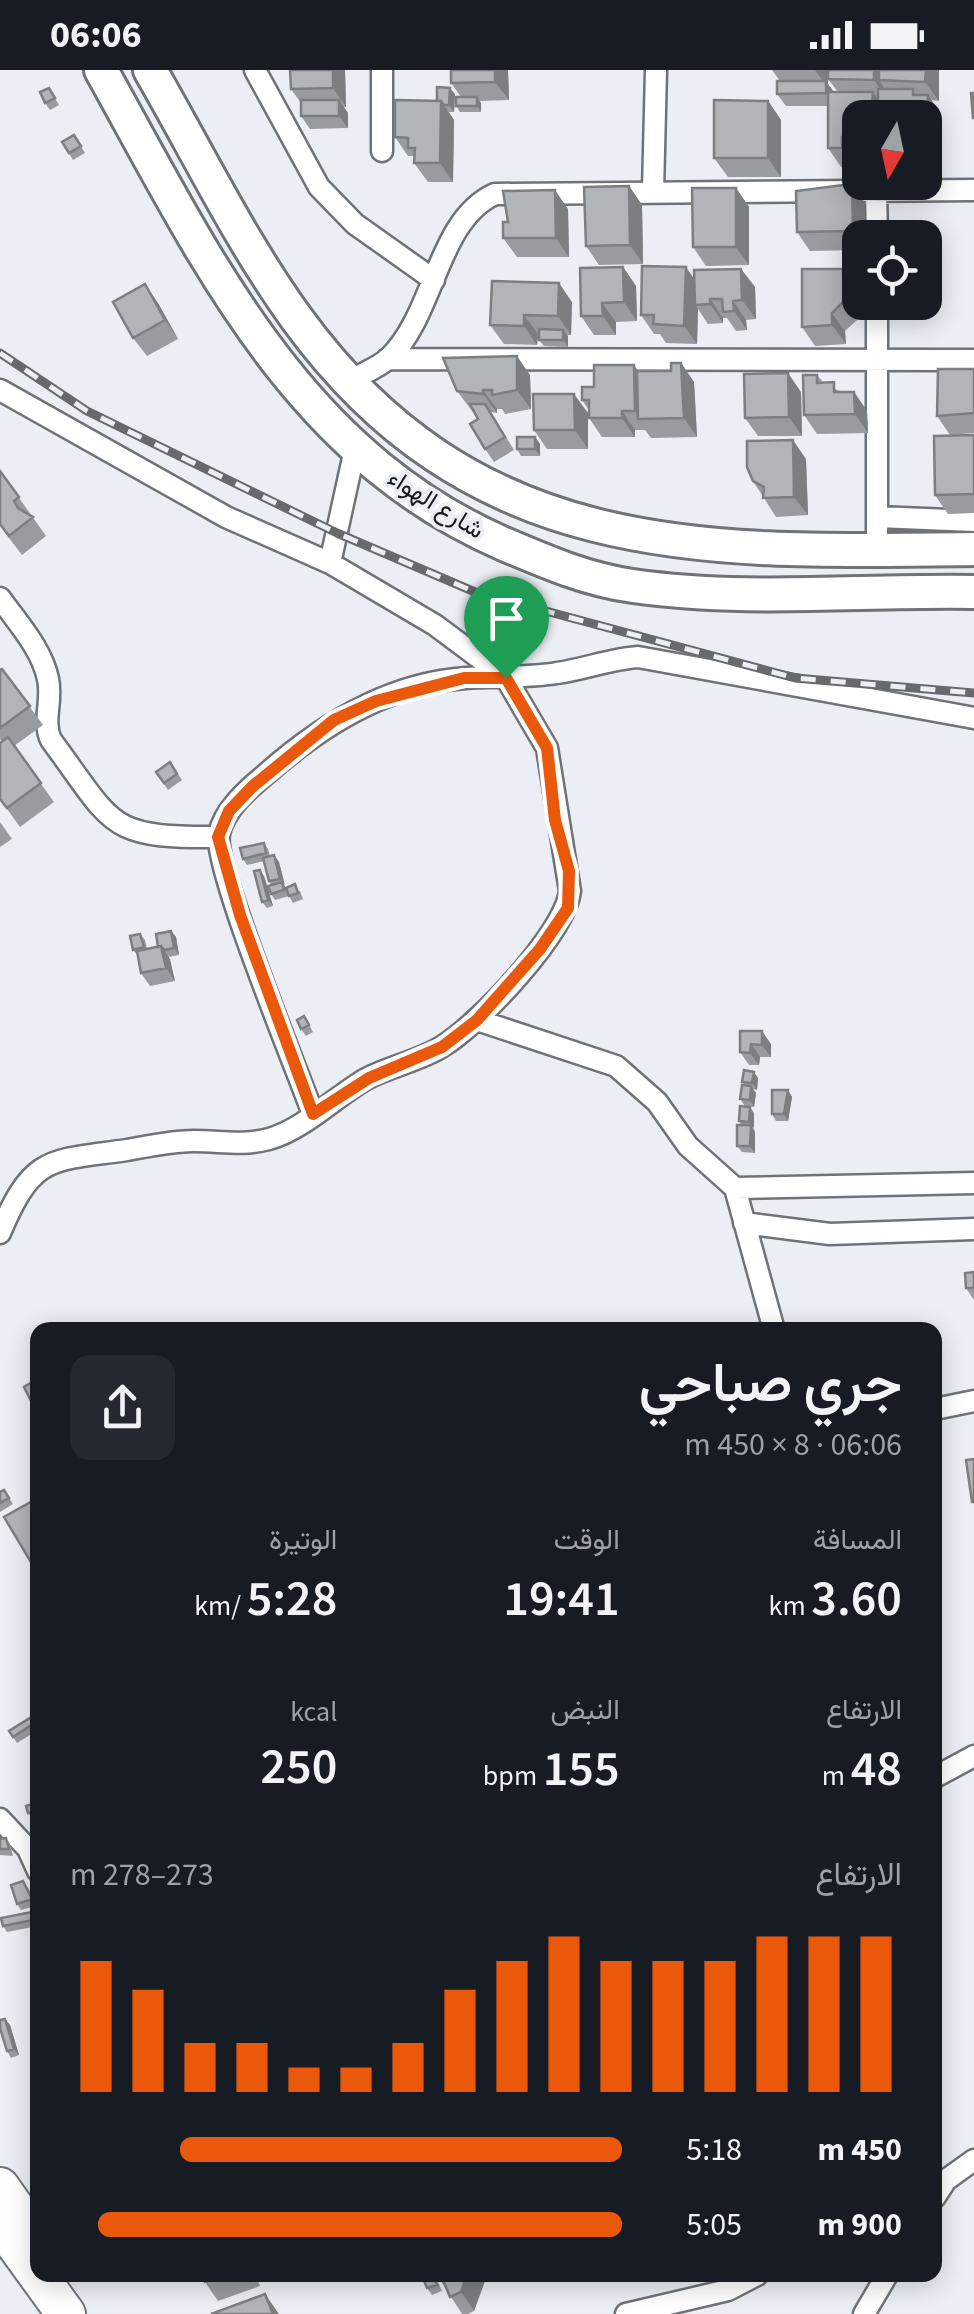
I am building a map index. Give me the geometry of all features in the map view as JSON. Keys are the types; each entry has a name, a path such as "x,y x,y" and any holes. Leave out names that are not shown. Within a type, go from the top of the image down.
{"highway":[{"path":"0,2187 30,2229"},
{"path":"0,2224 30,2265"},
{"path":"43,2282 66,2314"},
{"path":"68,2282 92,2314"}],"main road":[{"name":"شارع الهواء","path":"101,70 192,236 252,332 292,383 355,450 395,482 460,524 545,562 631,586 742,594 974,592"},
{"name":"شارع الهواء","path":"150,70 296,318 348,382 432,456 475,481 574,522 689,546 974,549"},
{"path":"460,524 475,481"}],"street":[{"path":"255,70 319,187 356,224 434,280"},
{"path":"382,70 382,152"},
{"path":"654,191 656,70"},
{"path":"348,382 388,359 412,329 465,216 495,194 842,190"},
{"path":"942,190 974,190"},
{"path":"877,320 877,550"},
{"path":"388,359 974,360"},
{"path":"0,390 226,518 330,563 435,625 506,678 547,748 570,890 568,908 555,929 477,1020 442,1047 369,1078 274,1138 239,1146 195,1141 65,1158 35,1171 15,1197 0,1233"},
{"path":"330,563 355,450"},
{"path":"878,517 974,521"},
{"path":"0,598 42,659 48,679 47,732 51,740 114,824 152,836 218,837"},
{"path":"313,1114 240,915 218,837 229,811 253,786 334,720 418,688 464,678 506,678 638,657 974,718"},
{"path":"477,1020 616,1066 657,1102 688,1146 735,1188 772,1322"},
{"path":"735,1188 974,1183"},
{"path":"744,1222 830,1234 974,1230"},
{"path":"942,1407 974,1401"},
{"path":"942,1773 974,1756"},
{"path":"0,1819 30,1853"},
{"path":"942,2186 974,2160"},
{"path":"626,2314 728,2290 743,2282"},
{"path":"864,2314 883,2282"}],"building":[{"path":"290,70 333,70 333,88 291,89"},
{"path":"451,70 495,70 495,82 451,83"},
{"path":"828,70 874,70 874,80 828,79"},
{"path":"879,70 926,70 925,82 879,80"},
{"path":"777,81 826,81 826,93 777,94"},
{"path":"437,87 450,88 449,105 437,101"},
{"path":"49,88 55,98 45,103 40,92"},
{"path":"878,89 913,89 913,95 928,95 928,100 878,100"},
{"path":"828,92 873,92 872,100 842,100 842,148 828,148"},
{"path":"456,97 477,97 477,106 456,106"},
{"path":"301,100 339,100 339,116 301,116"},
{"path":"395,100 441,101 440,163 414,163 415,148 408,148 408,138 395,137"},
{"path":"714,100 768,101 768,158 714,158"},
{"path":"74,135 81,146 69,153 62,142"},
{"path":"842,185 842,200 852,200 853,220 842,220 842,231 797,232 796,191"},
{"path":"629,186 630,245 586,246 584,187"},
{"path":"692,188 736,188 736,247 693,247"},
{"path":"555,190 556,238 503,238 503,222 508,222 503,191"},
{"path":"642,266 686,267 684,326 653,324 654,315 641,315"},
{"path":"623,267 624,302 602,303 603,316 581,316 580,268"},
{"path":"741,269 742,300 733,301 734,311 723,312 722,299 695,305 694,270"},
{"path":"802,269 842,269 842,303 832,313 832,325 802,327"},
{"path":"492,281 559,283 558,316 524,315 524,326 490,325"},
{"path":"145,284 165,320 133,338 113,302"},
{"path":"539,329 563,330 563,340 539,340"},
{"path":"517,356 517,390 492,395 492,390 483,390 483,394 457,391 443,358"},
{"path":"671,363 681,363 684,418 638,419 637,371 671,371"},
{"path":"594,365 634,365 635,411 622,411 622,418 589,418 589,400 582,400 582,387 594,387"},
{"path":"938,369 974,369 974,413 937,416"},
{"path":"788,373 789,417 745,418 744,374"},
{"path":"803,375 817,375 817,383 834,382 834,392 854,392 855,414 804,415"},
{"path":"533,394 574,394 575,430 534,430"},
{"path":"470,404 485,404 505,437 485,449 470,424 478,419"},
{"path":"974,435 974,494 935,495 934,436"},
{"path":"517,437 535,437 535,449 517,449"},
{"path":"793,440 794,497 763,498 764,487 753,481 747,467 747,441"},
{"path":"0,471 19,497 14,501 18,508 33,517 9,536 0,524"},
{"path":"0,670 30,706 0,728"},
{"path":"8,737 41,783 7,808 0,799 0,743"},
{"path":"170,762 177,774 164,783 156,772"},
{"path":"264,843 266,853 243,859 240,848"},
{"path":"274,855 280,879 269,881 263,858"},
{"path":"260,870 268,900 262,902 254,871"},
{"path":"282,882 284,890 271,894 268,886"},
{"path":"295,884 298,893 289,896 286,888"},
{"path":"171,931 174,948 158,947 156,934"},
{"path":"140,934 144,947 133,950 130,936"},
{"path":"161,946 166,968 141,973 137,951"},
{"path":"304,1016 309,1025 301,1029 297,1020"},
{"path":"740,1031 762,1031 762,1045 751,1044 750,1053 740,1052"},
{"path":"744,1070 754,1072 752,1083 742,1082"},
{"path":"742,1085 751,1086 750,1100 740,1099"},
{"path":"772,1090 788,1090 784,1114 772,1114"},
{"path":"740,1106 750,1107 749,1122 739,1121"},
{"path":"737,1125 751,1125 750,1146 737,1146"},
{"path":"974,1272 974,1288 966,1288 965,1273"},
{"path":"974,1459 974,1502 972,1502 966,1460"},
{"path":"4,1490 9,1498 0,1503 0,1492"},
{"path":"30,1502 30,1561 4,1517"},
{"path":"30,1718 30,1726 13,1737 9,1731"},
{"path":"6,1838 9,1849 0,1849 0,1839"},
{"path":"23,1881 30,1900 17,1904 11,1885"},
{"path":"30,1912 30,1921 3,1926 1,1918"},
{"path":"5,2019 14,2049 7,2051 0,2028 0,2020"},
{"path":"444,2282 465,2282 461,2292 450,2297"},
{"path":"265,2294 273,2314 211,2314"}],"railway":[{"path":"0,353 87,411 337,533 475,592 795,678 974,693"}],"route":[{"path":"464,678 506,678 547,748 555,820 569,871 568,908 540,949 477,1020 442,1047 369,1078 313,1114 240,915 218,837 224,822 229,811 253,786 334,720 418,688 464,678"}]}
